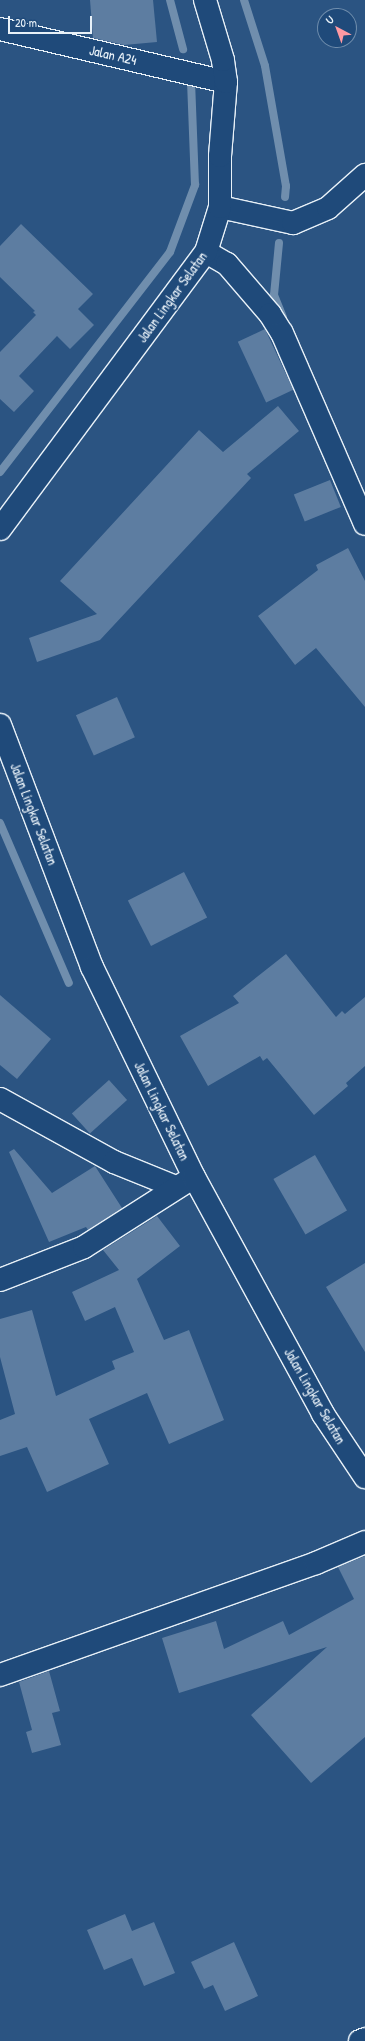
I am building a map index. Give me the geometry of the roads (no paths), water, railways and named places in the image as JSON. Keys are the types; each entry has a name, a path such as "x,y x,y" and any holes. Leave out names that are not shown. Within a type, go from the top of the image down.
{"main road":[{"name":"Jalan Lingkar Selatan","path":"0,529 206,252 220,206 220,156 226,82 223,60 205,0"},
{"name":"Jalan A24","path":"0,29 226,82"},
{"path":"220,206 293,222 328,208 365,175"},
{"path":"206,252 227,264 270,314 282,334 365,524"},
{"name":"Jalan Lingkar Selatan","path":"0,725 92,967 185,1182 323,1414 365,1477"},
{"path":"0,1099 114,1162 185,1182"},
{"path":"0,1280 84,1247 185,1182"},
{"path":"0,1675 316,1563 365,1542"},
{"path":"360,2041 365,2040"}],"waterway":[{"path":"170,0 183,49"},
{"path":"244,0 265,66 286,186 285,197"},
{"path":"0,472 170,252 195,185 191,79"},
{"path":"279,243 274,295 283,317"},
{"path":"0,823 69,983"}]}
